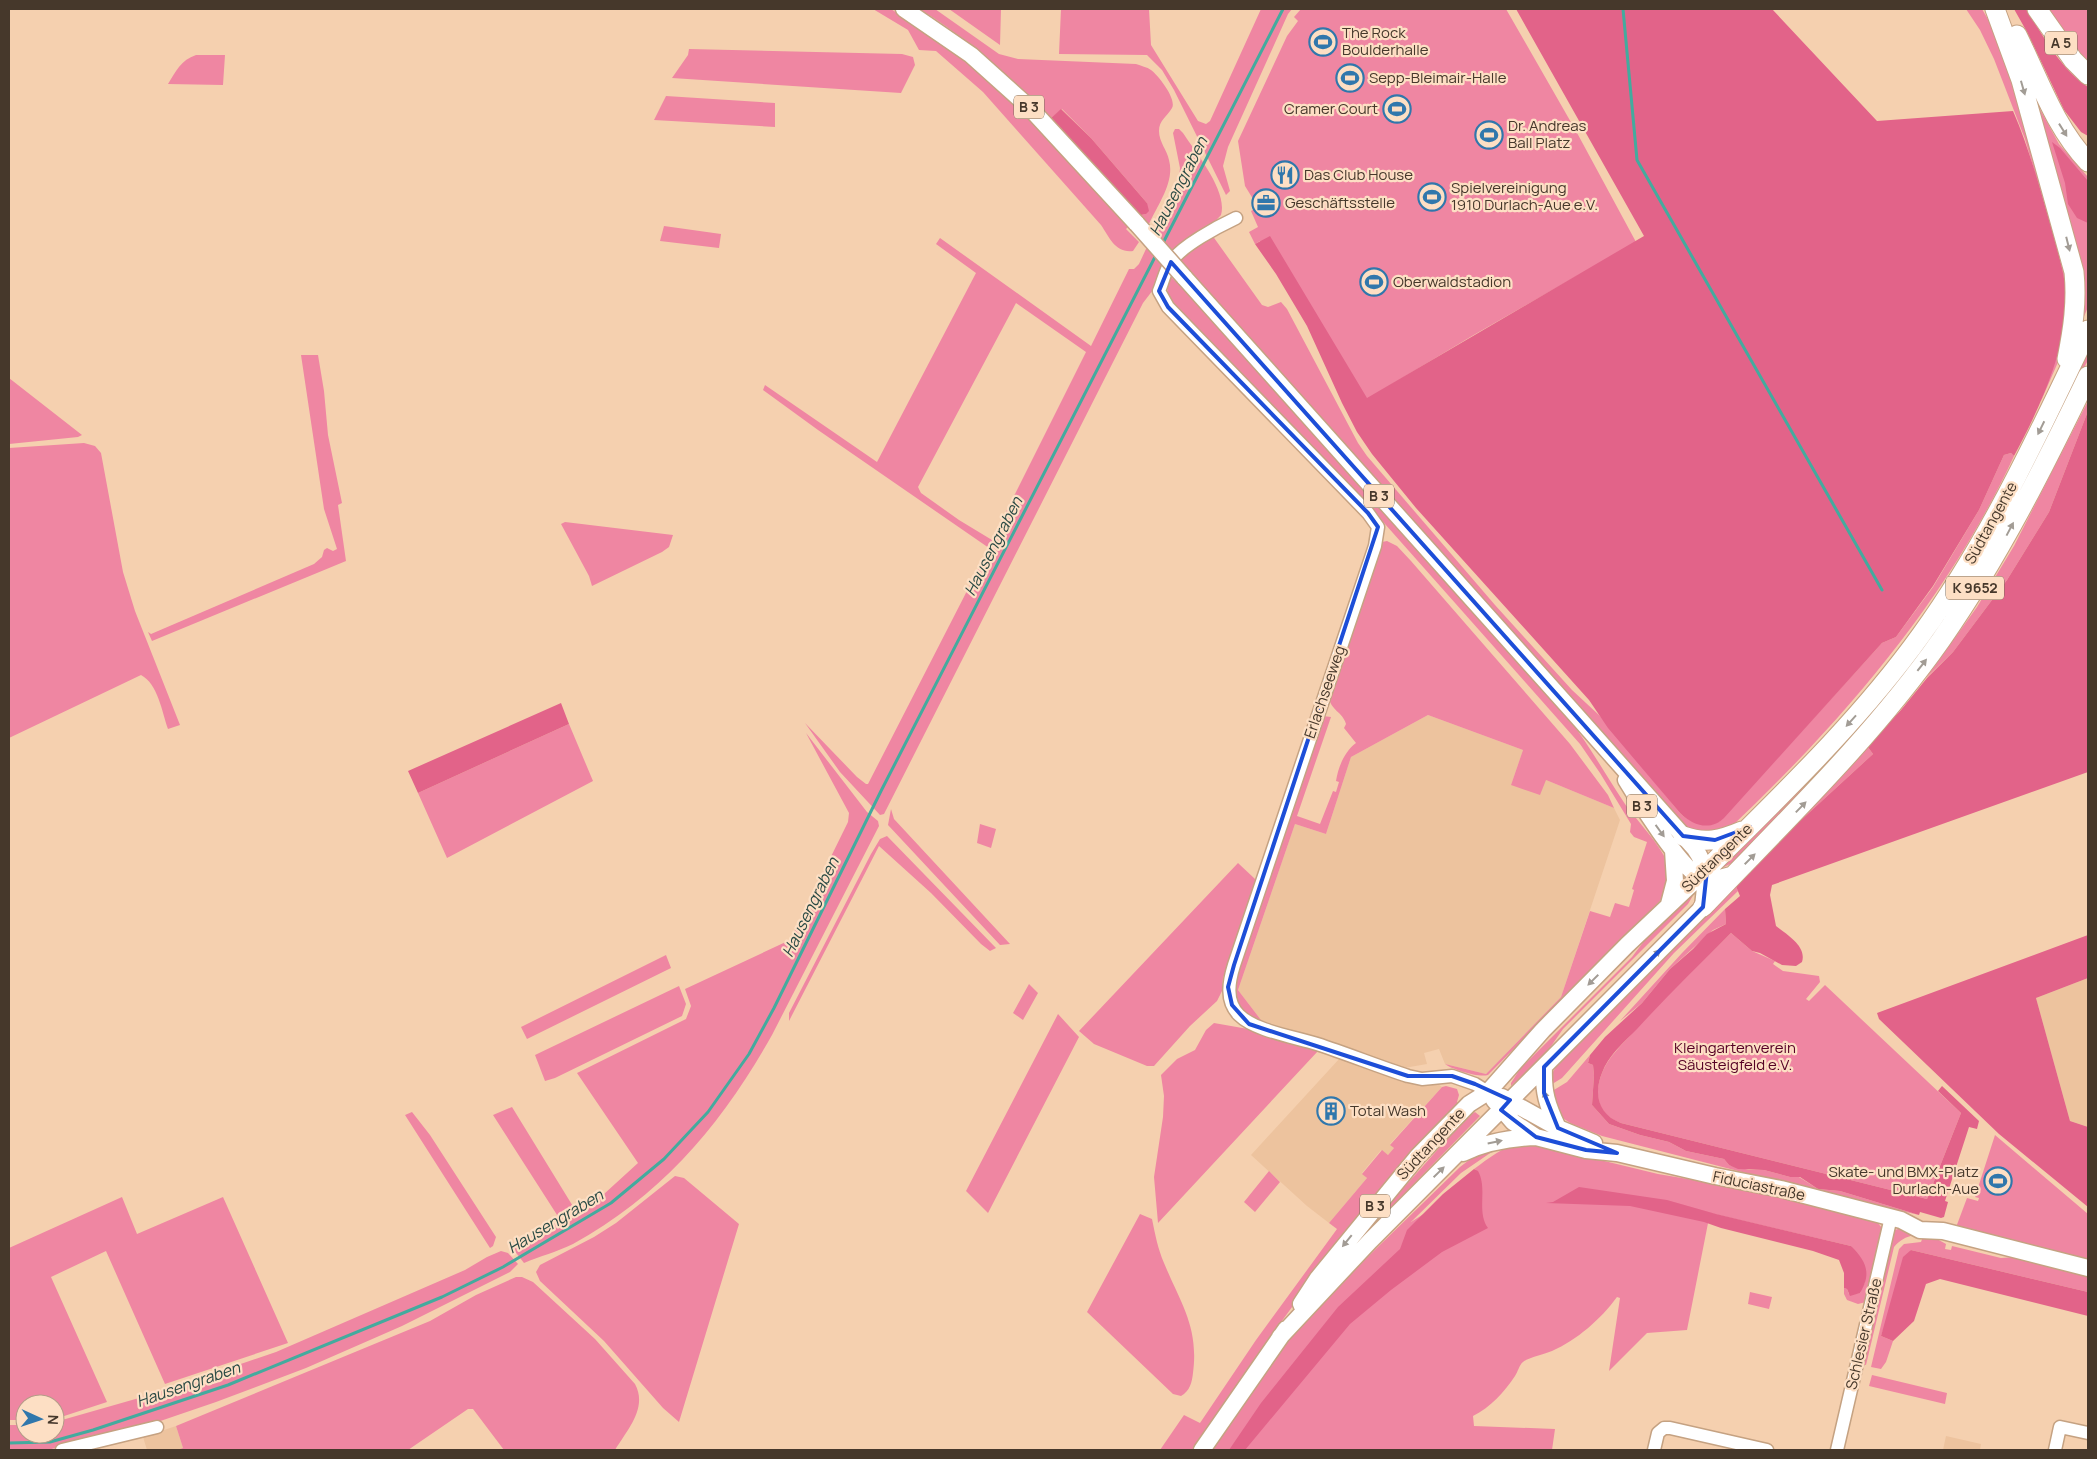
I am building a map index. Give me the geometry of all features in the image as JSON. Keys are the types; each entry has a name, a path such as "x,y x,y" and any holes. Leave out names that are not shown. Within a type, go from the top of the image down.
{"highway":[{"path":"1995,9 2021,80 2074,272 2076,295 2074,319 2062,384"},
{"path":"2001,9 2018,38 2059,123 2074,146 2088,162"},
{"name":"A 5","path":"2037,9 2073,60 2088,75"},
{"name":"Südtangente","path":"1704,876 1850,722 1884,684 1921,635 1968,564 1989,528 2088,330"},
{"name":"Südtangente","path":"1703,907 1807,801 1892,703 1941,641 1975,589 2019,513 2088,376"},
{"path":"1678,842 1715,840 1750,827"},
{"path":"1704,876 1718,880 1733,876"}],"main road":[{"name":"B 3","path":"904,9 950,39 998,78 1030,108 1137,224 1615,761 1644,790 1678,842 1701,857 1704,876"},
{"path":"1668,906 1675,881 1678,842"},
{"name":"Südtangente","path":"1202,1450 1318,1278 1418,1156 1469,1104 1488,1092 1543,1030 1668,906 1704,876"},
{"path":"1703,907 1704,876"},
{"name":"Südtangente","path":"1280,1337 1370,1241 1703,907"},
{"path":"1544,1067 1544,1093 1548,1108 1558,1128"},
{"name":"Fiduciastraße","path":"1488,1092 1505,1105 1617,1153"},
{"name":"Fiduciastraße","path":"1505,1105 1519,1127 1536,1137 1586,1150 1617,1153 1781,1189 1896,1219 1922,1221 1943,1231 2088,1268"},
{"path":"1456,1156 1479,1146 1516,1138 1536,1137"}],"street":[{"name":"Erlachseeweg","path":"1236,218 1188,244 1171,262 1160,292 1168,308 1354,499 1378,527 1375,546 1234,965 1228,987 1232,1005 1238,1014 1249,1024 1316,1044 1408,1076 1422,1079 1452,1076 1475,1084 1488,1092"},
{"name":"Schlesier Straße","path":"1837,1450 1896,1219"},
{"path":"62,1450 157,1427"},
{"path":"2054,1450 2060,1427 2088,1433"},
{"path":"1654,1450 1658,1433 1664,1428 1670,1428 1767,1450"}],"highlighted area":[{"path":"1171,262 1683,836 1715,840 1750,827 1707,870 1703,907 1544,1067 1544,1093 1558,1128 1617,1153 1586,1150 1536,1137 1501,1110 1510,1100 1475,1084 1452,1076 1408,1076 1249,1024 1232,1005 1228,987 1234,965 1378,527 1368,513 1168,307 1159,291"}],"shaded area":[{"path":"1516,9 1772,9 1877,121 2013,111 2033,167 2061,264 2065,284 2066,305 2061,343 2048,383 2032,421 2014,456 2011,453 2004,455 1979,510 1933,586 1896,637 1882,643 1724,818 1713,825 1696,824 1680,813 1608,728 1589,700 1416,508 1372,454 1357,432 1342,403 1307,326 1276,274 1255,244 1270,236 1367,398 1644,236"},
{"path":"2014,9 2026,9 2061,61 2069,71 2088,87 2088,136 2081,132 2064,110"},
{"path":"1061,109 1091,138 1147,203 1149,211 1146,214 1141,215 1136,210 1134,212 1050,119"},
{"path":"2052,142 2060,148 2088,181 2088,223 2077,218 2068,204 2065,183"},
{"path":"2088,411 2088,772 1772,885 1770,895 1776,926 1799,946 1803,956 1802,962 1796,966 1782,965 1760,953 1752,951 1731,933 1617,1050 1608,1061 1599,1081 1598,1096 1603,1109 1607,1115 1621,1123 1927,1199 1961,1113 1938,1091 1942,1086 1979,1121 1977,1129 1969,1127 1945,1201 1948,1202 1944,1217 1941,1218 1920,1212 1919,1215 1840,1191 1818,1189 1800,1177 1790,1177 1764,1170 1738,1169 1729,1165 1724,1159 1686,1151 1669,1142 1640,1135 1609,1124 1592,1105 1594,1075 1593,1065 1588,1063 1590,1055 1605,1037 1642,1003 1670,969 1707,934 1726,924 1725,909 1740,896 1735,884 1776,843 1873,754 1867,746 1901,710 1927,678 1953,652 2007,580 2049,512"},
{"path":"561,703 569,724 418,793 408,771"},
{"path":"1428,715 1523,750 1511,785 1546,780 1614,808 1620,820 1561,997 1486,1074 1445,1064 1439,1049 1424,1053 1427,1064 1404,1068 1261,1020 1238,990 1295,824 1326,834 1351,757"},
{"path":"2088,935 2088,978 2036,998 2070,1121 2088,1127 2088,1207 1999,1134 1879,1019 1877,1013"},
{"path":"2088,978 2088,1127 2070,1121 2036,998"},
{"path":"1340,1058 1378,1073 1414,1084 1438,1084 1442,1087 1390,1144 1394,1148 1388,1155 1381,1150 1362,1173 1367,1178 1329,1223 1307,1206 1251,1155"},
{"path":"1474,1169 1478,1171 1481,1178 1482,1207 1488,1228 1442,1252 1391,1290 1350,1324 1245,1450 1229,1450 1261,1403 1338,1307 1400,1249 1407,1230 1443,1194"},
{"path":"1579,1187 1667,1200 1716,1214 1851,1246 1864,1262 1866,1268 1864,1286 1860,1293 1850,1296 1847,1289 1844,1288 1844,1273 1839,1260 1813,1251 1704,1222 1630,1206 1546,1203 1553,1202"},
{"path":"1911,1250 2088,1292 2088,1316 1940,1279 1926,1284 1914,1321 1893,1341 1881,1336 1903,1257"},
{"path":"176,1426 183,1448 177,1450 147,1450 143,1437"},
{"path":"1946,1436 1981,1444 1980,1450 1943,1450"}],"green space":[{"path":"873,9 891,9 968,60 1015,101 1129,226 1126,229 1139,242 1133,251 1122,250 1114,244 1101,225 983,92 936,51 919,50 908,30"},
{"path":"919,9 935,9 999,54 1018,59 1136,64 1151,70 1166,88 1173,104 1160,124 1159,131 1160,139 1169,160 1170,176 1165,193 1149,224 1141,215 1146,214 1147,203 1091,138 1062,109 1050,119 972,46"},
{"path":"949,9 1001,9 1000,45"},
{"path":"1061,9 1149,9 1151,45 1198,121 1206,124 1210,121 1261,9 1292,9 1288,14 1228,147 1223,166 1230,191 1226,195 1174,90 1162,70 1147,55 1059,54"},
{"name":"Spielvereinigung 1910 Durlach-Aue e.V.","path":"1301,9 1506,9 1576,131 1636,242 1367,399 1260,241 1255,244 1249,232 1258,227 1251,211 1258,207 1245,186 1238,141 1287,36 1298,21 1294,17"},
{"path":"1966,9 1982,9 1999,38 2068,270 2062,353 2041,401 2062,334 2064,282 2060,258 2025,139 1994,59 1980,30"},
{"path":"2044,9 2088,9 2088,69"},
{"path":"689,49 902,54 913,57 915,65 901,93 672,78 688,55"},
{"path":"196,55 225,55 223,85 168,84 176,70"},
{"path":"666,96 775,103 775,127 654,120"},
{"path":"2036,102 2059,144 2088,177 2088,307 2080,326"},
{"path":"1175,129 1179,129 1183,133 1210,172 1220,195 1221,215 1156,286 1143,303 884,814 880,815 840,772 805,723 857,777 868,784 989,548 763,390 765,385 877,462 976,273 936,244 940,238 1091,346 1129,269 1134,269 1139,264 1179,178 1180,168 1173,133","holes":["1016,303 1086,352 992,540 959,520 921,493 918,487"]},
{"path":"664,226 721,234 719,248 660,241"},
{"path":"1212,235 1262,305 1268,307 1281,302 1287,309 1358,443 1367,456 1495,605 1572,690 1600,716 1680,813 1689,820 1703,823 1719,822 1882,643 1896,637 1933,587 1979,510 2004,455 2011,453 2014,456 1988,509 1958,559 1925,608 1853,701 1772,787 1730,828 1722,833 1688,832 1669,812 1655,790 1632,770 1179,258"},
{"path":"1170,276 1187,292 1566,715 1625,804 1658,845 1667,863 1669,870 1668,883 1659,902 1488,1075 1484,1076 1465,1072 1445,1064 1486,1074 1561,997 1590,911 1610,917 1615,903 1629,907 1634,890 1632,889 1647,842 1634,837 1630,832 1631,824 1580,744 1377,515 1171,303 1168,296"},
{"path":"2088,347 2088,360 2011,514 1935,637 1856,735 1738,860 1724,867 1722,866 1885,691"},
{"path":"301,355 318,355 328,435 342,503 338,505 346,561 152,641 148,632 151,634 314,564 322,557 324,550 327,548 333,551 337,549 324,509"},
{"path":"9,378 82,435 9,444"},
{"path":"2088,401 2088,411 2049,512 2007,580 1953,652 1926,678 1977,607 2014,546"},
{"path":"84,443 95,446 101,453 123,572 135,611 180,725 168,729 152,685 141,675 9,738 9,448"},
{"path":"565,522 673,535 669,547 662,552 592,586 589,576 561,524"},
{"path":"1387,541 1397,546 1411,561 1570,744 1608,795 1614,808 1546,780 1540,795 1511,785 1523,750 1428,715 1351,757 1326,834 1295,824 1238,990 1261,1020 1248,1015 1240,1006 1234,982 1323,716 1331,717 1297,816 1320,824 1333,791 1336,792 1339,782 1336,781 1342,760 1356,743 1344,728 1346,724 1332,705 1329,697 1382,542"},
{"path":"569,724 593,781 447,858 418,793"},
{"path":"806,733 867,812 878,821 879,826 772,1035 753,1067 711,1127 688,1154 662,1179 635,1203 573,1244 524,1263 510,1245 538,1233 604,1194 638,1163 577,1073 686,1019 691,1006 685,989 790,940 848,822 849,813"},
{"path":"1867,746 1873,754 1776,843"},
{"path":"891,809 894,819 1010,944 1000,945 888,825"},
{"path":"980,824 996,829 991,848 977,843"},
{"path":"887,836 996,948 990,951 981,944 931,893 879,846 789,1021 789,1013 871,854 880,839"},
{"path":"1238,863 1255,879 1256,883 1223,978 1222,991 1217,1001 1190,1026 1154,1066 1147,1066 1094,1044 1079,1031"},
{"path":"1735,884 1738,891 1674,953 1562,1078 1549,1086 1551,1075 1559,1062"},
{"path":"1695,892 1688,904 1563,1029 1545,1055 1511,1086 1520,1069 1632,957 1654,928"},
{"path":"1725,909 1726,924 1713,930 1670,969 1642,1003 1620,1021 1682,953"},
{"name":"Kleingartenverein Säusteigfeld e.V.","path":"1731,933 1752,951 1775,961 1773,964 1783,971 1819,976 1820,982 1806,999 1809,1001 1825,985 1961,1113 1927,1199 1621,1123 1607,1115 1600,1103 1598,1089 1602,1073 1612,1056 1658,1006"},
{"path":"666,955 671,968 527,1039 521,1027"},
{"path":"1029,984 1038,993 1023,1020 1013,1013"},
{"path":"679,986 686,1004 682,1016 555,1078 545,1081 535,1055"},
{"path":"1058,1014 1079,1037 988,1213 966,1191"},
{"path":"1214,1023 1248,1029 1318,1051 1158,1223 1154,1177 1163,1117 1164,1096 1161,1075 1177,1059 1195,1050 1206,1030"},
{"path":"1590,1055 1588,1063 1593,1065 1594,1075 1592,1105 1609,1124 1640,1135 1669,1142 1686,1151 1724,1159 1729,1165 1749,1170 1764,1170 1790,1177 1799,1177 1818,1189 1840,1191 1919,1215 1804,1188 1602,1136 1572,1124 1558,1113 1549,1093 1567,1082"},
{"path":"1446,1086 1457,1089 1459,1095 1457,1102 1459,1105 1330,1255 1260,1351 1195,1450 1160,1450 1184,1415 1200,1423 1256,1340 1337,1229 1329,1223 1367,1178 1362,1174 1382,1150 1388,1155 1394,1148 1390,1145 1442,1087"},
{"path":"512,1107 574,1208 559,1218 493,1115"},
{"path":"412,1112 430,1135 496,1237 493,1246 490,1248 405,1115"},
{"path":"1475,1112 1480,1116 1332,1268 1465,1119"},
{"path":"1995,1135 2088,1214 2088,1262 1955,1230 1967,1198 1978,1201 1979,1198 1975,1197"},
{"path":"1521,1142 1569,1152 1580,1158 1592,1158 1658,1174 1771,1193 1877,1222 1882,1228 1882,1232 1866,1302 1858,1304 1847,1300 1844,1294 1844,1288 1847,1289 1849,1294 1860,1293 1865,1282 1851,1246 1710,1213 1687,1330 1647,1333 1609,1371 1620,1298 1617,1297 1596,1321 1579,1335 1552,1351 1523,1362 1502,1393 1491,1404 1473,1416 1474,1426 1555,1429 1552,1450 1210,1450 1272,1360 1309,1314 1460,1167 1473,1157 1499,1147 1461,1173 1411,1222 1471,1184 1476,1170 1474,1169 1485,1161 1502,1150"},
{"path":"1269,1171 1280,1182 1255,1212 1244,1202"},
{"path":"675,1176 684,1178 739,1224 679,1422 663,1408 604,1341 540,1281 536,1272 540,1265 594,1237 616,1223"},
{"path":"122,1197 137,1234 223,1197 288,1343 165,1384 106,1251 51,1277 107,1402 65,1416 65,1394 15,1394 15,1420 9,1420 9,1248"},
{"path":"1140,1214 1152,1219 1162,1258 1191,1329 1194,1357 1193,1376 1188,1389 1181,1396 1173,1394 1087,1312"},
{"path":"1901,1228 1915,1235 1903,1239 1894,1247 1866,1365 1862,1364 1892,1236 1895,1230"},
{"path":"1924,1234 1946,1244 1945,1249 1951,1250 1952,1246 2001,1258 2016,1257 2088,1275 2088,1292 1911,1250 1881,1336 1893,1341 1886,1362 1881,1369 1871,1367 1899,1249 1904,1244 1921,1242"},
{"path":"501,1251 508,1253 518,1264 510,1272 402,1326 306,1368 134,1430 47,1450 9,1450 9,1425 15,1425 15,1444 65,1444 65,1419 153,1394 276,1352 465,1270"},
{"path":"516,1277 522,1277 533,1282 595,1339 635,1384 638,1393 638,1410 630,1427 615,1450 504,1450 473,1409 468,1409 408,1450 177,1450 183,1448 176,1426 430,1321 476,1295"},
{"path":"1750,1292 1772,1297 1769,1309 1748,1304"},
{"path":"1872,1375 1947,1393 1945,1404 1869,1386"}],"waterway":[{"name":"Hausengraben","path":"1162,245 1283,9"},
{"path":"1623,9 1637,160 1882,590"},
{"name":"Hausengraben","path":"9,1443 50,1442 93,1430 228,1385 442,1297 503,1267 611,1203 664,1159 708,1112 749,1054 774,1008 881,791 1156,255"}],"place":[{"name":"The Rock Boulderhalle","path":"1323,42"},
{"name":"Sepp-Bleimair-Halle","path":"1350,78"},
{"name":"Cramer Court","path":"1397,109"},
{"name":"Dr. Andreas Ball Platz","path":"1489,135"},
{"name":"Das Club House","path":"1285,175"},
{"name":"Spielvereinigung 1910 Durlach-Aue e.V.","path":"1432,197"},
{"name":"Geschäftsstelle","path":"1266,203"},
{"name":"Oberwaldstadion","path":"1374,282"},
{"name":"Total Wash","path":"1331,1111"},
{"name":"Skate- und BMX-Platz Durlach-Aue","path":"1998,1181"}]}
